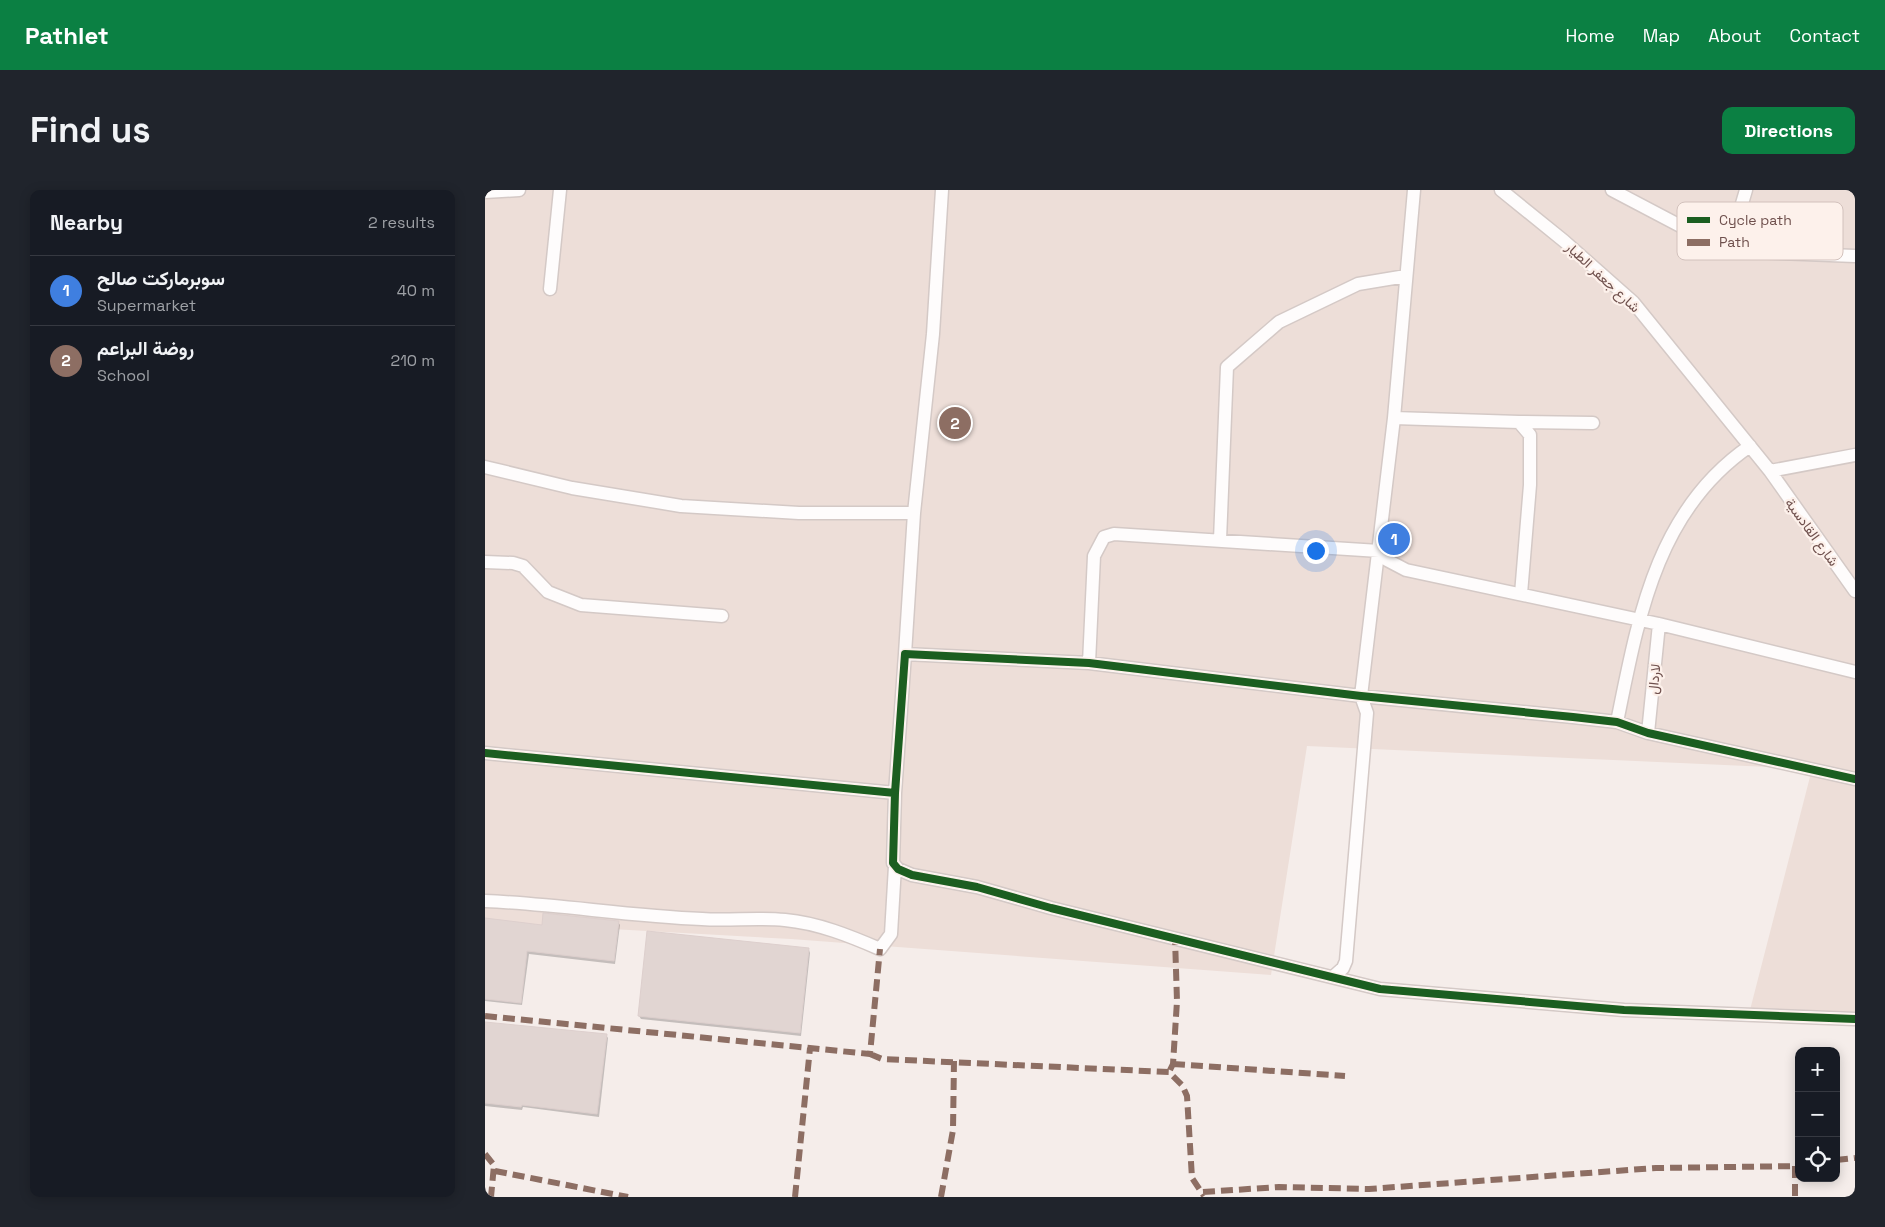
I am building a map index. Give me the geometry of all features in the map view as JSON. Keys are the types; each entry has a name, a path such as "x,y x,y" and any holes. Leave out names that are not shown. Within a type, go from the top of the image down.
{"street":[{"path":"485,192 519,190"},
{"path":"550,289 560,190"},
{"path":"485,901 530,902 702,920 786,920 855,938 880,949 891,934 895,866 893,863 895,793 914,513 933,334 942,190"},
{"path":"1333,977 1343,968 1346,961 1367,713 1361,696 1394,418 1413,190"},
{"name":"شارع جعفر الطيار","path":"1501,190 1564,241 1633,302 1770,472"},
{"path":"1612,190 1677,224"},
{"path":"1220,540 1227,367 1279,322 1358,284 1406,276"},
{"path":"1394,418 1593,423"},
{"path":"1519,422 1530,435 1532,442 1521,594"},
{"path":"1617,722 1638,620 1659,561 1677,526 1699,491 1735,457 1750,446"},
{"path":"1770,472 1855,455"},
{"path":"485,467 572,488 681,506 780,512 914,513"},
{"name":"شارع القادسية","path":"1770,472 1855,591"},
{"path":"1089,662 1094,556 1104,537 1114,534 1379,551 1395,565 1406,570 1659,624 1855,672"},
{"path":"485,562 513,563 523,566 548,592 581,605 722,616"},
{"name":"لاردال","path":"1648,733 1659,624"},
{"path":"905,654 1089,662 1361,696 1617,722 1648,733 1855,779"},
{"path":"485,753 895,793"},
{"path":"895,866 904,873 977,887 1051,908 1380,989 1624,1010 1855,1019"},
{"path":"1346,961 1351,975 1359,983"}],"shaded area":[{"path":"485,190 1855,190 1855,1025 1750,1010 1812,769 1307,746 1271,975 791,939 485,922"}],"building":[{"path":"543,913 619,921 614,961 527,951 521,1003 485,999 485,918 542,925"},
{"path":"647,931 809,948 800,1033 638,1016"},
{"path":"485,1022 607,1034 597,1114 522,1105 521,1107 485,1103"}],"marked path":[{"path":"1170,1070 1173,1064 1177,1001 1175,938"},
{"path":"485,1016 870,1054 880,949"},
{"path":"795,1197 810,1048"},
{"path":"870,1054 882,1059 1169,1072 1182,1085 1187,1096 1192,1178 1204,1196"},
{"path":"941,1197 953,1130 954,1061"},
{"path":"1173,1064 1345,1076"},
{"path":"485,1154 494,1165 491,1197"},
{"path":"1840,1160 1855,1158"},
{"path":"1203,1192 1279,1187 1369,1189 1656,1168 1795,1166"},
{"path":"495,1171 628,1197"},
{"path":"1795,1182 1795,1197"}],"cycle path":[{"path":"895,793 905,654 1089,663 1361,696 1617,722 1648,733 1855,779"},
{"path":"485,753 895,793 893,863 898,869 912,875 977,887 1051,908 1380,989 1624,1010 1855,1019"}],"place":[{"name":"روضة البراعم","path":"955,423"},
{"name":"سوبرماركت صالح","path":"1394,539"}]}
